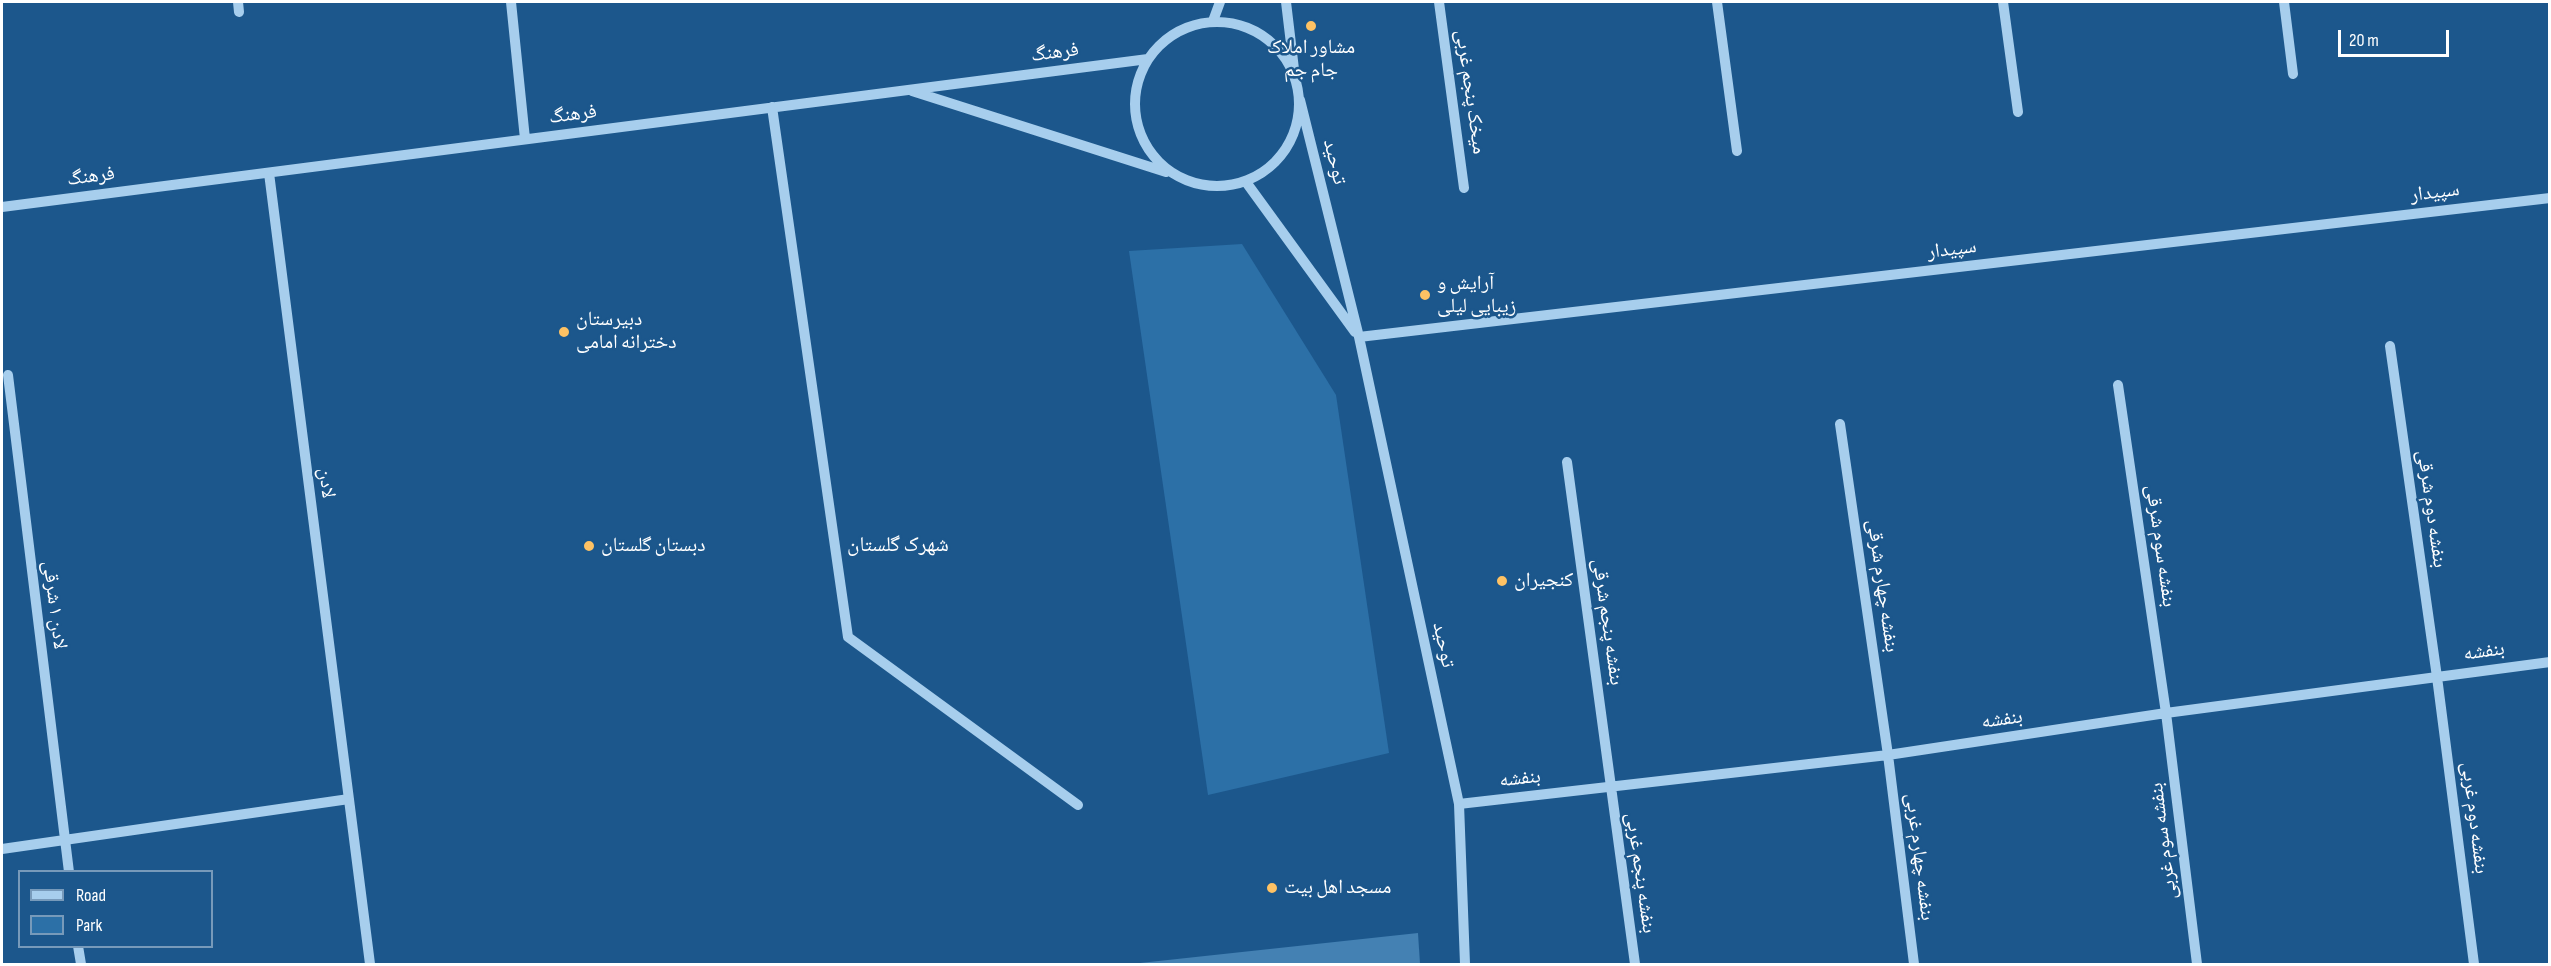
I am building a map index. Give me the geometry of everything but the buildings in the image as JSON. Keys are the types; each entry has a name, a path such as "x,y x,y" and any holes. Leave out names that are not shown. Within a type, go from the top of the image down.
{"street":[{"path":"511,2 525,139"},
{"path":"1213,21 1220,2"},
{"path":"909,90 1172,174 1195,184 1221,187 1246,182 1269,169 1286,150 1297,126 1300,100 1286,2"},
{"name":"میخک پنجم غربی","path":"1439,2 1464,188"},
{"path":"1717,2 1737,151"},
{"path":"2003,2 2018,112"},
{"path":"2284,2 2293,74"},
{"path":"1172,174 1153,157 1140,134 1134,108 1138,83 1148,59 1166,40 1188,27 1213,21 1240,24 1263,35 1282,52 1295,75"},
{"name":"فرهنگ","path":"2,207 1148,59"},
{"name":"توحید","path":"1300,100 1359,337 1459,804 1465,964"},
{"path":"772,107 848,637 1078,805"},
{"name":"لادن","path":"269,173 370,964"},
{"name":"توحید","path":"1246,182 1359,337"},
{"name":"سپیدار","path":"1359,337 2550,198"},
{"name":"بنفشه دوم شرقی","path":"2390,346 2437,677"},
{"name":"لادن ۱ شرقی","path":"8,375 69,870"},
{"name":"بنفشه سوم شرقی","path":"2118,385 2166,713"},
{"name":"بنفشه چهارم شرقی","path":"1840,424 1888,755"},
{"name":"بنفشه پنجم شرقی","path":"1567,462 1610,787"},
{"name":"بنفشه","path":"1459,804 1888,755 2166,713 2550,662"},
{"name":"بنفشه دوم غربی","path":"2437,677 2474,964"},
{"name":"بنفشه سوم غربی","path":"2166,713 2197,964"},
{"name":"بنفشه چهارم غربی","path":"1888,755 1914,964"},
{"name":"بنفشه پنجم غربی","path":"1610,787 1635,964"},
{"path":"2,849 349,799"},
{"path":"78,948 81,964"}],"green space":[{"path":"1242,244 1336,395 1389,753 1208,795 1129,251"}],"place":[{"name":"مشاور املاک جام جم","path":"1311,26"},
{"name":"آرایش و زیبایی لیلی","path":"1425,295"},
{"name":"دبیرستان دخترانه امامی","path":"564,332"},
{"name":"دبستان گلستان","path":"589,546"},
{"name":"کنجیران","path":"1502,581"},
{"name":"مسجد اهل بیت","path":"1272,888"}],"district":[{"name":"شهرک گلستان","path":"898,546"}]}
